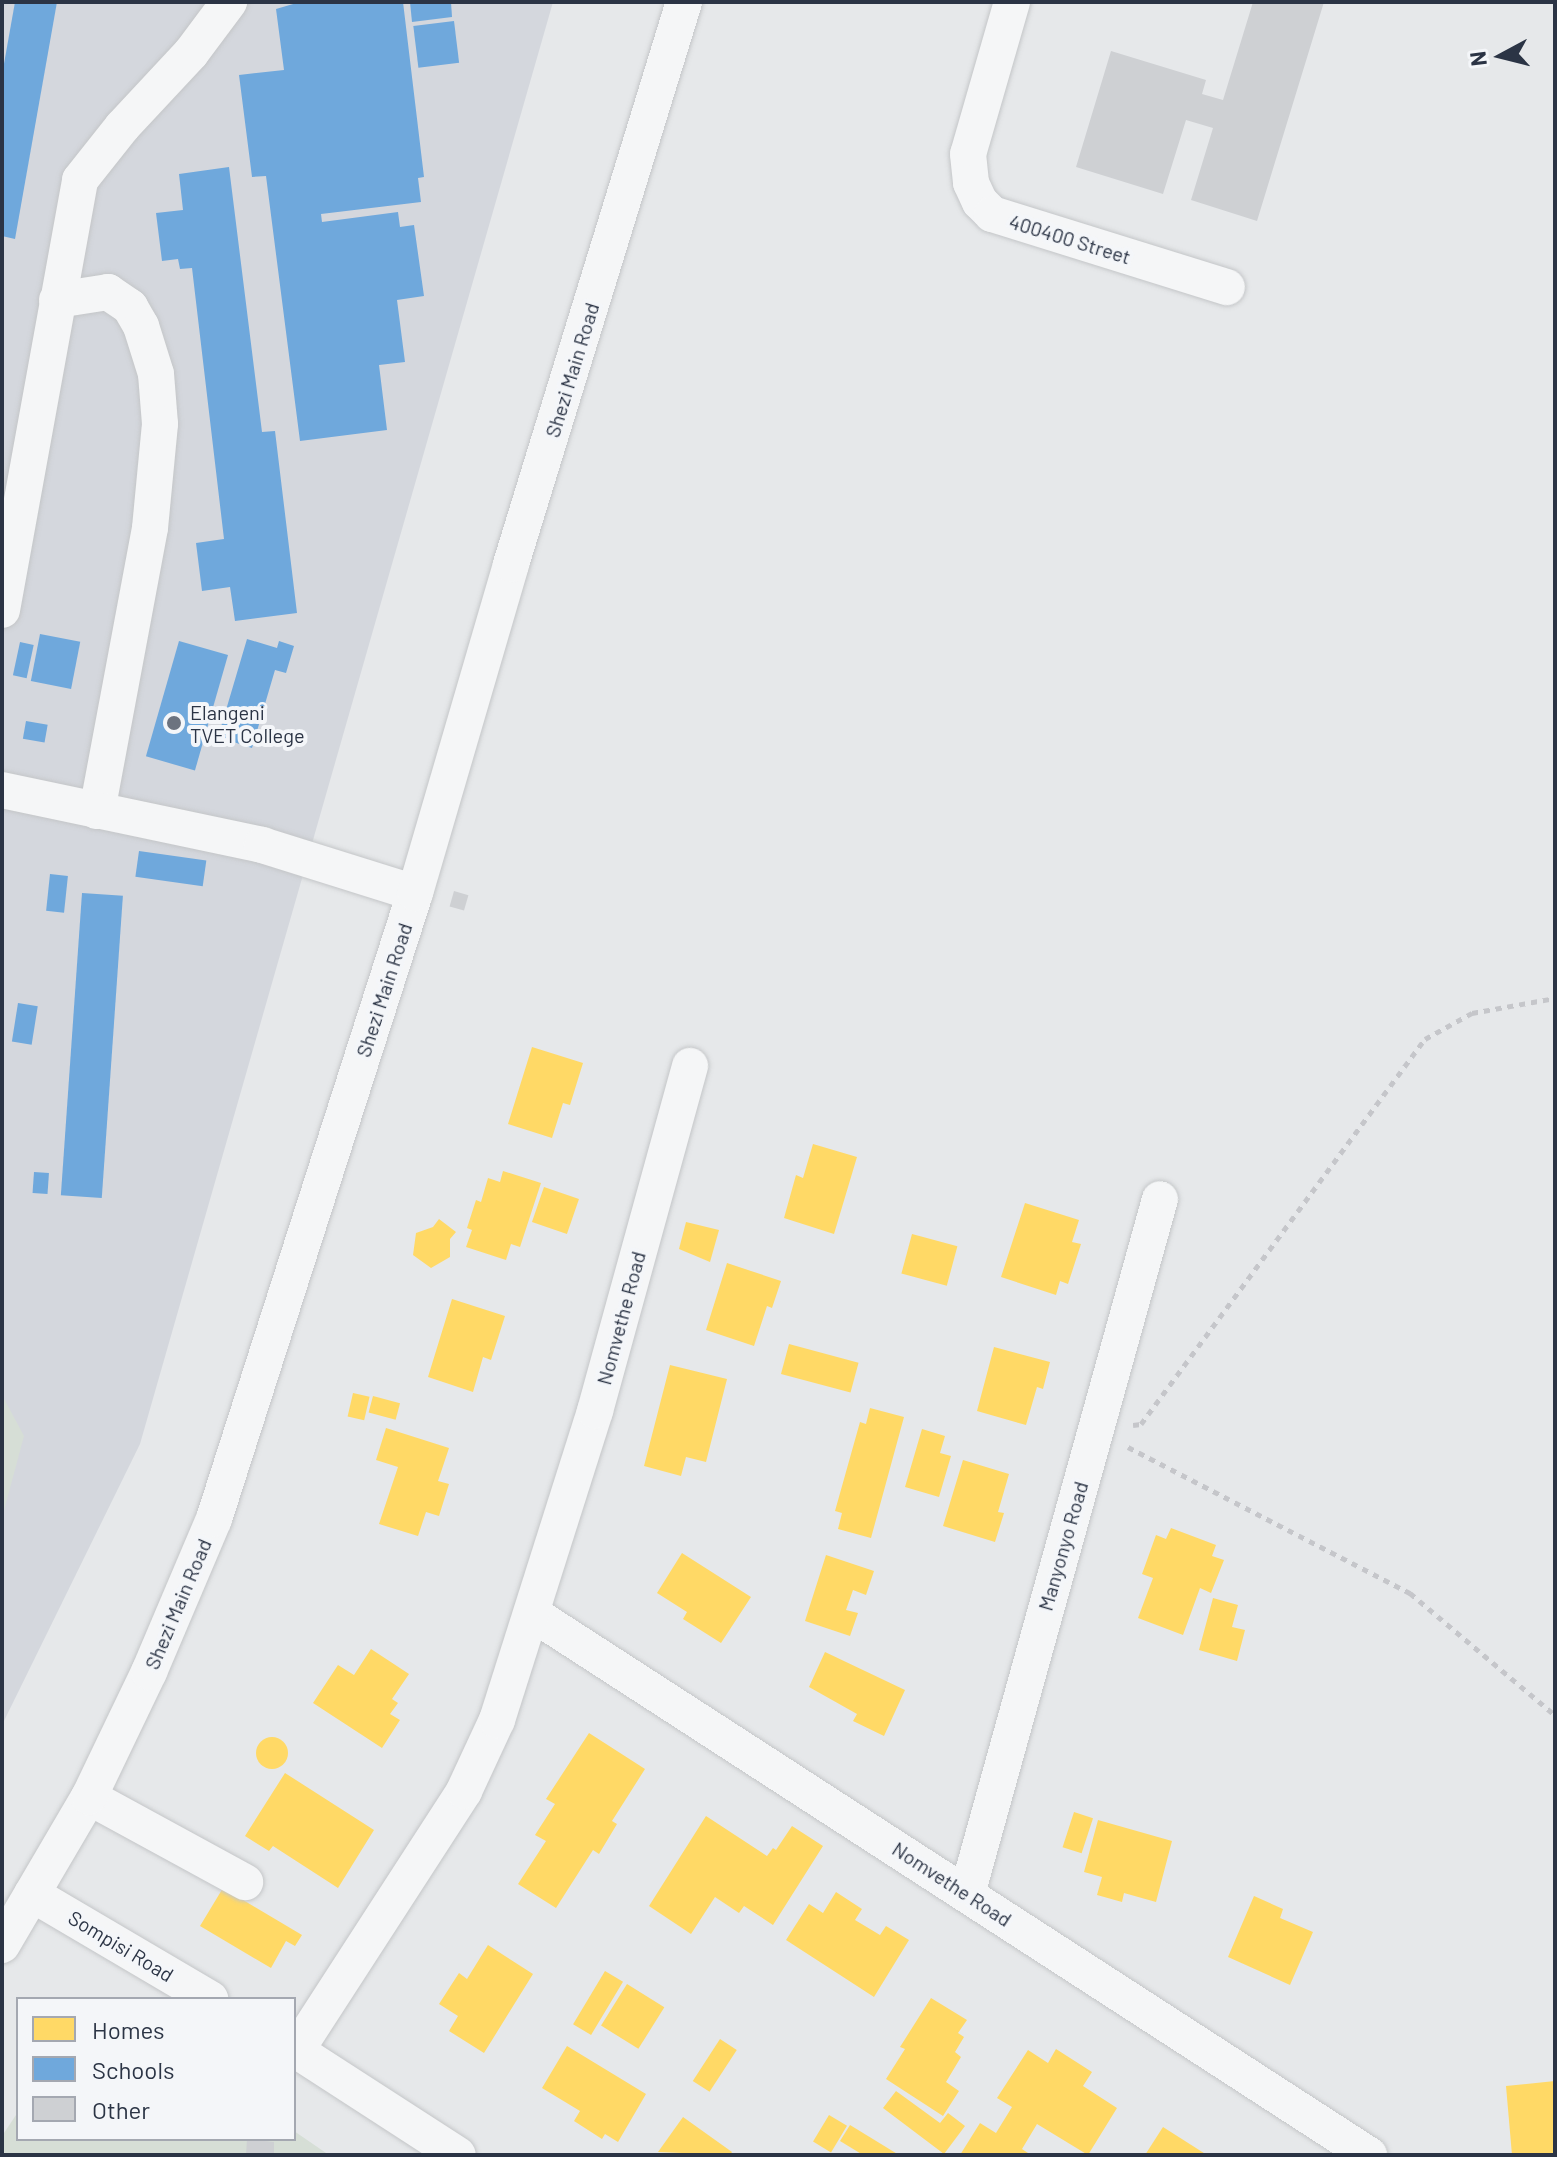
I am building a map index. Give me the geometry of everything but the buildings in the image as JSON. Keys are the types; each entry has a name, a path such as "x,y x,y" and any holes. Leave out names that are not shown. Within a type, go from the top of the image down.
{"street":[{"path":"2,610 80,180 122,127 191,53 229,2"},
{"name":"Shezi Main Road","path":"2,1945 89,1797 149,1672 214,1519 415,893 511,564 684,2"},
{"name":"400400 Street","path":"1012,2 968,154 971,183 980,202 992,214 1227,287"},
{"path":"57,300 108,292 130,307 141,326 156,374 160,424 150,528 97,811"},
{"path":"2,790 262,845 415,893"},
{"name":"Nomvethe Road","path":"296,2048 464,1791 497,1720 595,1411 690,1066"},
{"name":"Manyonyo Road","path":"967,1894 1160,1199"},
{"name":"Nomvethe Road","path":"533,1614 1369,2155"},
{"path":"89,1797 245,1882"},
{"name":"Sompisi Road","path":"32,1894 207,1997"},
{"path":"296,2051 458,2155"}],"path":[{"path":"1096,1431 1141,1424 1425,1039 1472,1013 1555,998"},
{"path":"1096,1431 1410,1593 1555,1715"}],"shaded area":[{"name":"Elangeni TVET College","path":"2,2 553,2 140,1444 2,1725"},
{"path":"2,1395 24,1436 2,1518"},
{"path":"16,2115 16,2141 296,2141 296,2132 329,2155 2,2155 2,2136"}],"place":[{"name":"Elangeni TVET College","path":"174,723"}]}
